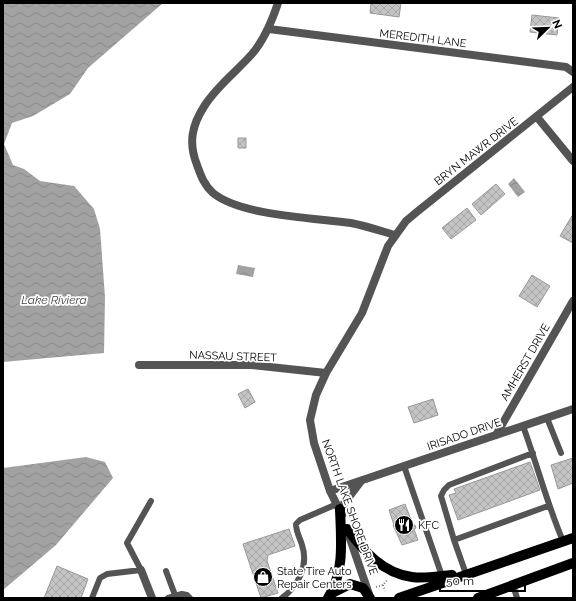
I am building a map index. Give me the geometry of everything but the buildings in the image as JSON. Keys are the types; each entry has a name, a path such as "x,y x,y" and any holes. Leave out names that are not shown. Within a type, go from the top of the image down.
{"main road":[{"path":"330,595 338,576 341,553 339,507"},
{"path":"347,529 366,553 380,565 392,571 412,577 464,574"},
{"path":"399,598 464,574 568,540"},
{"path":"478,598 573,563"},
{"path":"330,595 350,584 372,593"}],"street":[{"path":"278,3 269,29 253,53 205,104 195,124 191,142 193,156 204,183 213,193 225,200 247,207 272,213 353,224 395,235"},
{"name":"MEREDITH LANE","path":"269,29 566,67 573,72"},
{"name":"BRYN MAWR DRIVE","path":"395,235 418,211 573,87"},
{"path":"537,117 573,162"},
{"name":"NORTH LAKE SHORE DRIVE","path":"372,593 339,507 330,491 314,443 310,420 316,395 326,373 362,313 375,274 388,246 395,235"},
{"name":"AMHERST DRIVE","path":"496,435 573,301"},
{"name":"NASSAU STREET","path":"139,366 251,365 326,373"},
{"name":"IRISADO DRIVE","path":"330,491 573,409"},
{"path":"339,507 362,480"},
{"path":"141,570 152,598"}],"lane":[{"path":"548,418 561,453"},
{"path":"523,426 533,453 548,506 568,540"},
{"path":"464,574 441,496 444,490 449,484 533,453"},
{"path":"404,466 442,576"},
{"path":"92,598 100,578 107,574 141,570 127,543 151,501"},
{"path":"454,540 548,506"},
{"path":"282,598 295,584 300,576 303,566 304,555 296,529 296,524 300,520 339,507"},
{"path":"166,571 176,595"},
{"path":"513,585 518,598"},
{"path":"168,598 176,595 187,595 190,598"}],"path":[{"path":"372,593 383,585 390,576"},
{"path":"383,585 385,591"}],"water":[{"name":"Lake Riviera","path":"3,3 163,3 88,68 70,94 33,116 12,123 4,144 13,165 24,169 40,181 74,186 94,209 100,229 105,297 104,353 3,362"},
{"path":"514,178 525,192 518,197 508,184"},
{"path":"238,265 255,268 253,277 236,274"},
{"path":"86,457 105,462 113,478 56,545 3,590 3,468"}],"place":[{"name":"KFC","path":"404,525"},
{"name":"State Tire Auto Repair Centers","path":"263,577"}]}
